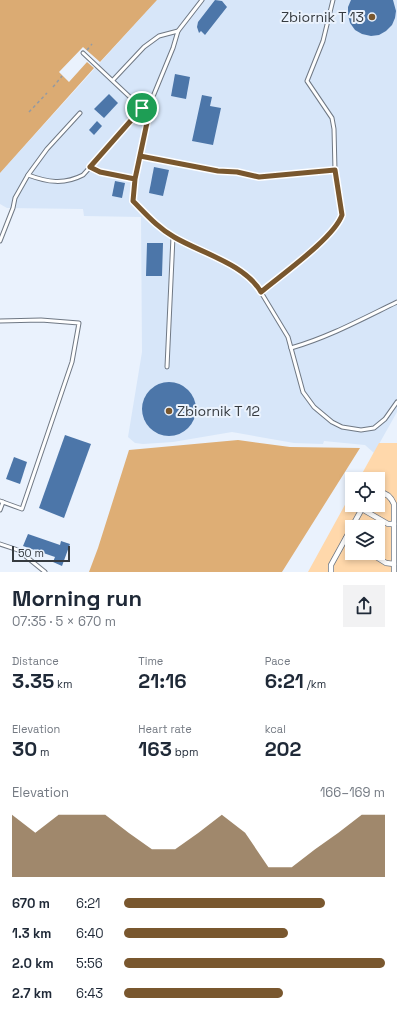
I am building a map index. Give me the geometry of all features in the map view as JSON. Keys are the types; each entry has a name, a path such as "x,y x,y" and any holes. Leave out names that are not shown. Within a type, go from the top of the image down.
{"street":[{"path":"385,494 392,499 394,504 394,572"},
{"path":"370,512 388,524 394,524"},
{"path":"331,572 331,565 345,540"},
{"path":"381,560 386,563 394,564"}],"lane":[{"path":"202,0 178,31 173,48 152,99 135,179 133,201 151,220 173,237 234,267 248,276 256,284 288,337 303,392 314,408 332,422 342,427 361,430 374,428 385,419 397,402"},
{"path":"261,292 335,228 340,222 342,215 335,170 334,129 332,118 307,80 323,41 333,0"},
{"path":"113,80 159,36 178,31"},
{"path":"85,51 149,115"},
{"path":"28,175 45,181 62,181 76,179 83,176 142,108 152,99"},
{"path":"0,241 13,208 15,198 28,175 47,149 80,113"},
{"path":"140,156 218,171 237,172 259,177 335,170"},
{"path":"90,167 100,172 135,179"},
{"path":"167,367 173,237"},
{"path":"291,348 340,331 397,302"},
{"path":"0,321 41,320 79,323 72,362 22,509 1,502 0,510"},
{"path":"0,544 18,550 45,572"}],"path":[{"path":"85,51 92,44"},
{"path":"52,86 62,76"},
{"path":"29,112 47,93"}],"shaded area":[{"path":"0,0 157,0 100,62 83,47 59,72 69,82 87,62 94,68 0,173"},
{"path":"157,0 397,0 397,412 374,453 365,445 324,441 323,444 294,443 232,432 173,442 143,444 135,443 128,437 142,352 141,217 84,216 83,209 7,208 0,204 0,173"},
{"path":"238,440 290,447 360,448 282,572 89,572 129,450"},
{"path":"379,443 397,443 397,572 308,572 345,505 345,512 385,512 385,472 363,472"}],"building":[{"path":"215,0 222,1 227,7 205,35 201,31 199,33 197,27 198,22"},
{"name":"Zbiornik T 13","path":"351,0 393,0 396,11 392,25 379,35 371,36 362,34 355,30 350,23 348,15 348,7"},
{"path":"175,74 190,77 186,99 171,96"},
{"path":"109,94 118,103 104,118 94,109"},
{"path":"202,95 212,97 210,106 221,108 213,145 192,141"},
{"path":"97,121 102,126 94,135 89,130"},
{"path":"154,167 169,170 163,196 149,193"},
{"path":"115,181 125,183 122,198 112,196"},
{"path":"147,243 163,243 162,276 146,276"},
{"name":"Zbiornik T 12","path":"169,382 179,384 188,390 194,399 196,409 194,419 188,428 179,434 169,436 159,434 150,428 144,419 142,409 144,399 150,390 159,384"},
{"path":"65,435 91,444 64,518 39,508"},
{"path":"14,457 27,462 20,484 6,479"},
{"path":"28,534 60,545 61,541 70,544 62,566 53,562 55,557 23,546"}],"place":[{"name":"Zbiornik T 13","path":"372,17"},
{"name":"Zbiornik T 12","path":"169,411"}],"route":[{"path":"142,108 90,167 100,172 135,179 140,156 218,171 237,172 259,177 335,170 342,215 340,222 316,246 261,292 248,276 234,267 173,237 151,220 133,201 135,179 152,99 142,108"}]}
